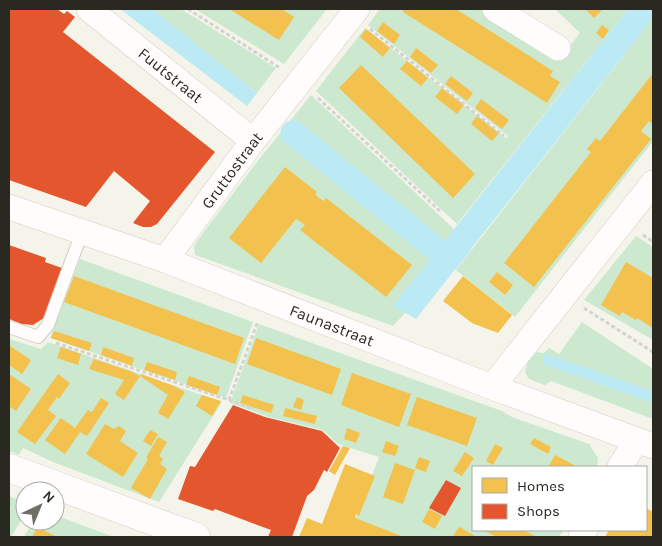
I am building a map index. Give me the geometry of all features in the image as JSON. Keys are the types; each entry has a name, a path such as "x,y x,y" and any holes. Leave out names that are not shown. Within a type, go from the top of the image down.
{"street":[{"name":"Fuutstraat","path":"89,9 253,141"},
{"path":"495,9 558,48"},
{"name":"Gruttostraat","path":"165,260 253,141 354,12"},
{"path":"492,387 653,183"},
{"name":"Faunastraat","path":"9,207 165,260 644,444"},
{"path":"621,466 644,444"},
{"path":"9,468 196,537"}],"lane":[{"path":"9,327 38,337 48,325 82,232"}],"path":[{"path":"188,9 300,81 440,211"},
{"path":"354,12 504,136"},
{"path":"564,296 653,352"},
{"path":"229,400 266,299"},
{"path":"38,337 254,408"}],"green space":[{"path":"152,9 181,9 276,68 257,93"},
{"path":"195,9 327,9 284,64"},
{"path":"380,9 480,9 560,59 580,33 555,9 628,9 457,224 316,91 365,28 506,138 508,136 368,25"},
{"path":"653,18 653,141 515,317 456,270"},
{"path":"311,95 454,229 393,306 405,313 393,326 195,255 194,246 200,237"},
{"path":"636,236 653,247 653,340 584,300"},
{"path":"80,259 253,322 226,398 50,338"},
{"path":"582,322 653,369 653,391 545,354 543,364 653,403 653,419 551,381 545,385 529,379 525,372 528,361 537,352 544,353 549,348 559,354"},
{"path":"259,324 589,444 598,458 597,466 472,466 472,531 562,531 559,537 348,537 379,457 338,444 323,430 269,417 230,403"},
{"path":"9,339 41,349 48,342 222,402 159,502 53,462 23,448 19,455 9,451"},
{"path":"9,496 15,499 15,530 9,537"},
{"path":"65,519 114,537 24,537 27,531 65,531"}],"water":[{"path":"120,9 152,9 257,93 247,106"},
{"path":"628,9 653,9 653,18 416,319 393,306"},
{"path":"544,353 653,391 653,403 543,364"}],"building: Homes":[{"path":"229,9 282,9 294,17 279,40"},
{"path":"404,9 456,9 553,71 550,76 560,82 547,103 403,12"},
{"path":"585,9 603,9 594,18"},
{"path":"383,22 400,35 394,44 377,31"},
{"path":"602,25 609,30 603,39 596,33"},
{"path":"366,29 390,48 383,57 360,37"},
{"path":"416,48 438,65 431,73 410,57"},
{"path":"407,61 428,78 421,86 400,69"},
{"path":"361,65 475,174 453,198 339,88"},
{"path":"653,73 653,124 649,121 641,131 651,139 534,287 504,263 591,152 587,149 596,138 600,141"},
{"path":"451,76 473,93 467,101 445,84"},
{"path":"442,88 464,105 457,114 435,97"},
{"path":"481,99 509,120 502,129 475,108"},
{"path":"477,116 499,133 492,141 471,124"},
{"path":"285,167 317,192 315,194 319,198 324,201 326,198 412,265 386,297 300,230 305,225 296,219 261,263 229,238"},
{"path":"626,262 653,278 653,328 637,318 636,320 622,312 620,316 601,305"},
{"path":"497,272 513,285 505,295 489,282"},
{"path":"74,276 244,338 235,364 64,302"},
{"path":"463,276 512,315 498,333 472,323 443,301"},
{"path":"54,331 92,343 89,351 51,338"},
{"path":"256,338 341,369 332,395 247,364"},
{"path":"10,346 31,360 22,374 9,365"},
{"path":"61,347 81,354 78,365 57,358"},
{"path":"103,347 134,358 132,366 101,355"},
{"path":"94,359 140,376 124,400 115,394 124,380 89,369"},
{"path":"147,362 177,372 175,380 144,370"},
{"path":"352,373 411,394 399,427 341,405"},
{"path":"9,374 31,389 16,411 9,406"},
{"path":"58,374 70,383 59,399 57,397 48,410 56,416 35,444 17,432"},
{"path":"141,374 185,392 168,419 158,413 168,395 140,376"},
{"path":"189,376 220,387 217,395 186,385"},
{"path":"202,395 221,401 212,416 196,406"},
{"path":"243,395 274,405 271,413 240,403"},
{"path":"297,397 304,400 301,410 293,407"},
{"path":"417,397 477,418 467,446 407,425"},
{"path":"101,398 109,403 87,436 80,432 65,454 45,440 61,418 75,428 88,410 92,412"},
{"path":"285,408 317,416 315,424 283,416"},
{"path":"105,424 114,429 119,426 126,431 120,441 138,453 123,477 86,454"},
{"path":"347,428 360,433 356,443 344,439"},
{"path":"150,430 158,434 151,446 143,441"},
{"path":"158,437 167,442 159,456 163,459 160,464 167,469 150,499 131,488"},
{"path":"534,438 551,447 548,454 530,444"},
{"path":"386,441 399,446 395,456 382,452"},
{"path":"495,444 503,448 493,465 486,461"},
{"path":"343,446 350,448 335,475 329,471"},
{"path":"465,452 474,458 462,476 453,471"},
{"path":"555,455 576,466 549,466"},
{"path":"419,457 430,461 426,472 415,468"},
{"path":"395,463 415,470 403,504 383,497"},
{"path":"345,464 375,476 359,516 356,514 355,518 404,537 299,537 307,518 322,524"},
{"path":"429,509 442,516 435,529 422,522"},
{"path":"647,509 653,512 653,537 605,537 608,531 647,531"},
{"path":"459,527 474,535 473,537 453,536"},
{"path":"35,531 45,531 58,537 32,537"},
{"path":"485,531 525,531 537,537 497,537"}],"building: Shops":[{"path":"9,9 57,9 64,14 67,11 75,17 63,32 215,152 157,224 151,227 143,227 133,223 150,201 114,171 86,207 9,180"},
{"path":"9,245 46,258 45,262 62,268 44,318 33,325 22,324 9,319"},
{"path":"233,405 265,417 322,431 340,448 327,472 324,470 314,490 307,496 292,537 268,537 271,530 215,509 213,511 178,499 190,466 195,467"},
{"path":"446,480 461,488 445,516 429,508"}],"waterway":[{"path":"293,133 448,259 460,244"}]}
